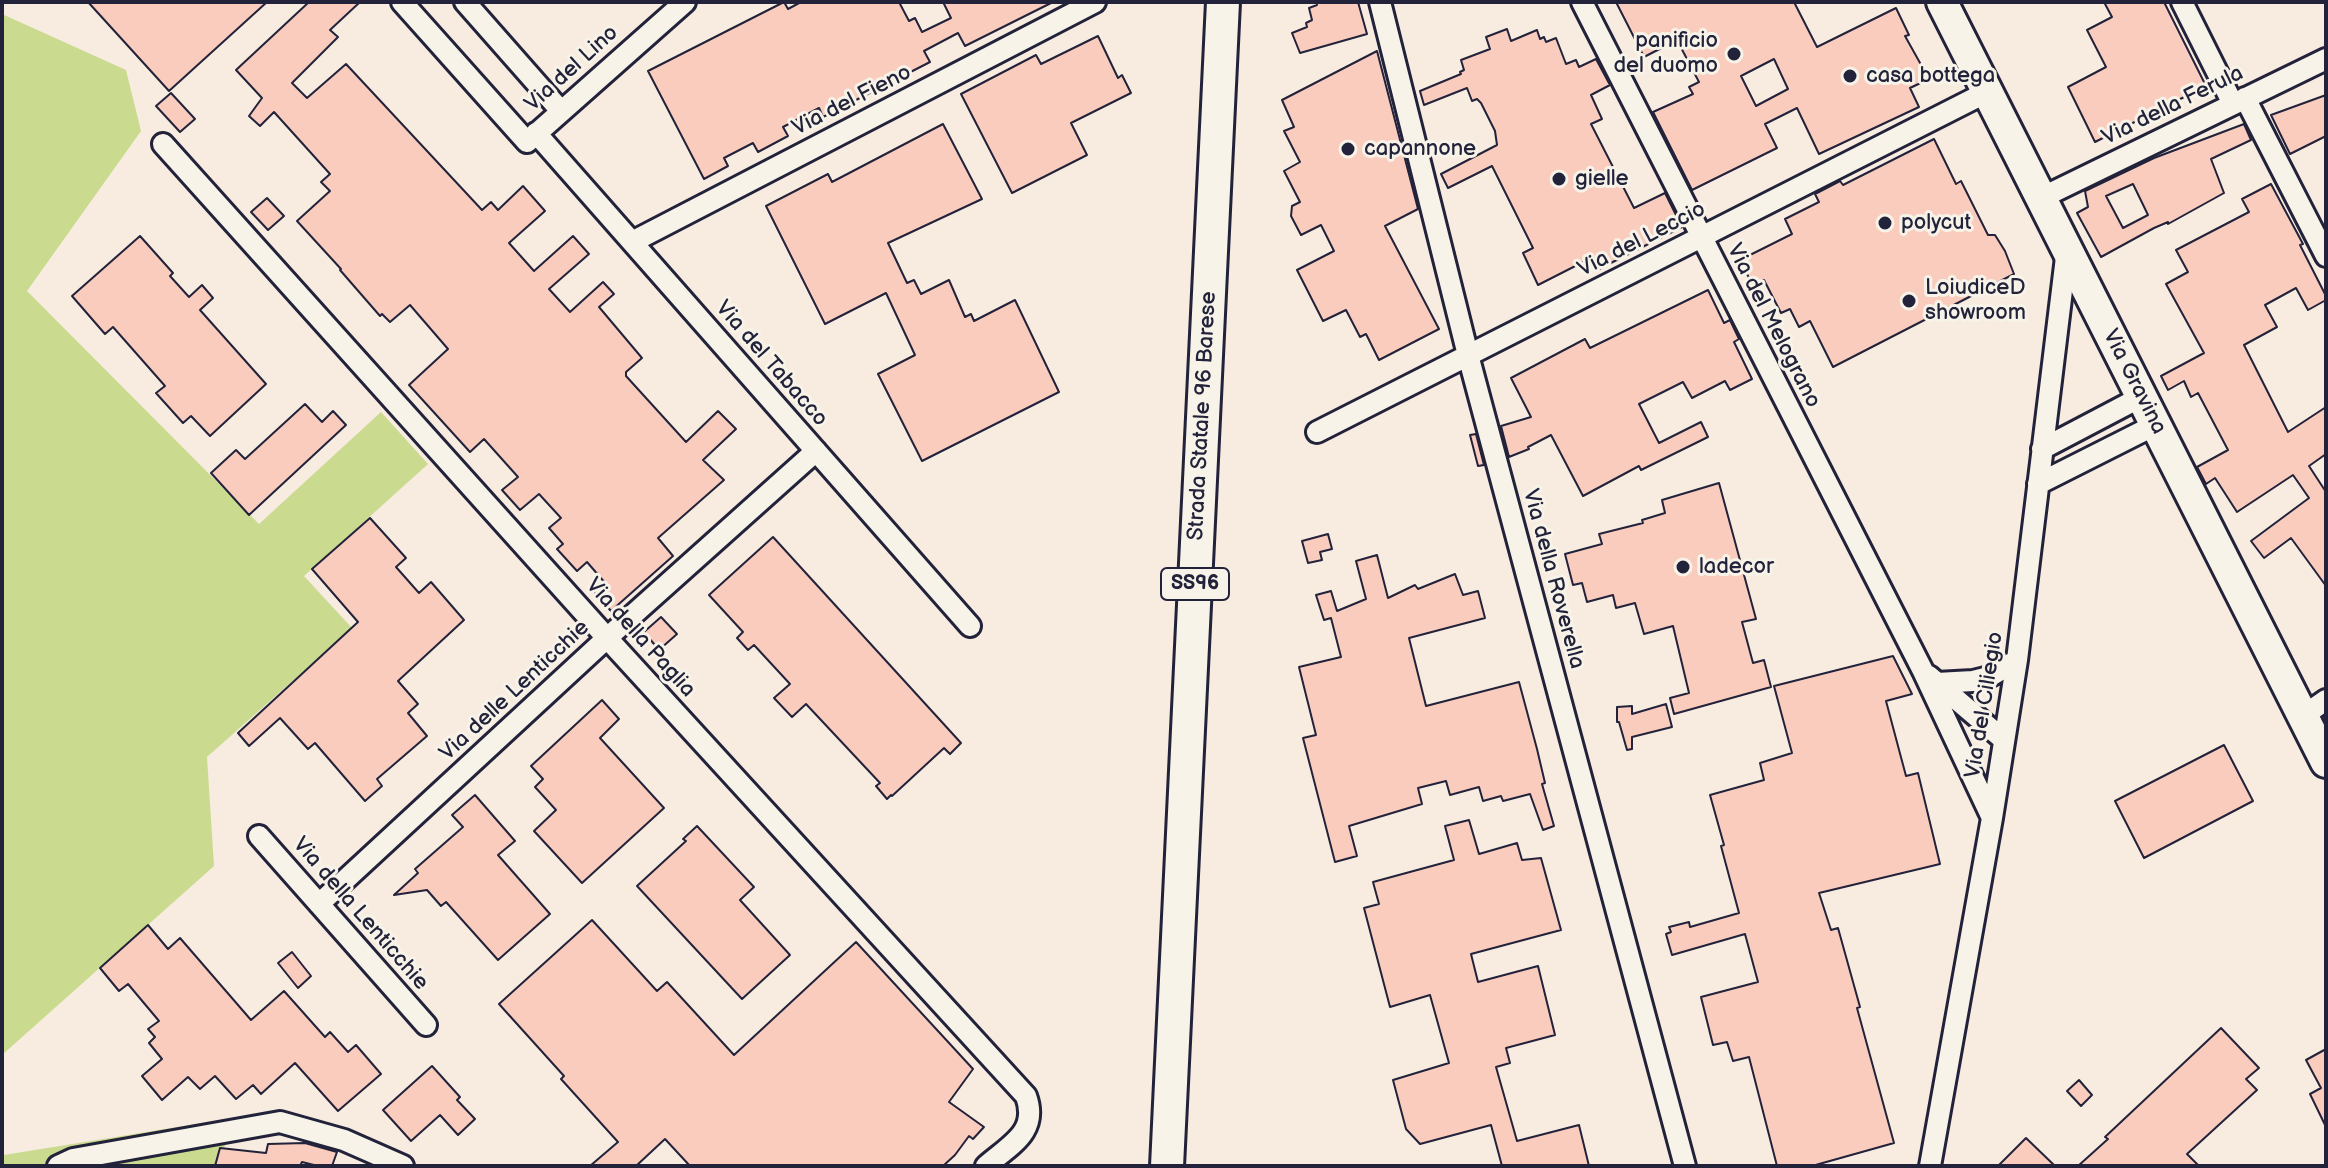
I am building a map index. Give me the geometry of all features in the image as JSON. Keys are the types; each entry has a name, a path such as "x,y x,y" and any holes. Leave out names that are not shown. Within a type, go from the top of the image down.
{"main road":[{"name":"Strada Statale 96 Barese","path":"1167,1166 1223,2"},
{"name":"Via Gravina","path":"1942,2 2155,425 2314,708 2326,762"}],"street":[{"name":"Via del Tabacco","path":"402,2 632,242 970,626"},
{"path":"465,2 561,111"},
{"name":"Via del Lino","path":"532,138 685,2"},
{"name":"Via del Fieno","path":"632,242 1095,2"},
{"name":"Via della Roverella","path":"1380,2 1468,355 1685,1166"},
{"name":"Via del Melograno","path":"1582,2 1930,677 1992,818"},
{"path":"2182,2 2326,256"},
{"name":"Via della Ferula","path":"2041,198 2326,59"},
{"name":"Via del Leccio","path":"1317,432 1987,92"},
{"name":"Via della Paglia","path":"163,144 607,638 1026,1096 1030,1108 1027,1128 986,1166"},
{"name":"Via del Ciliegio","path":"1930,1166 2017,660 2067,249"},
{"path":"2042,449 2141,397"},
{"path":"2038,484 2155,425"},
{"name":"Via delle Lenticchie","path":"319,904 607,638 816,451"},
{"path":"1930,677 1973,681 1989,677 2017,660"},
{"path":"1930,677 2004,740"},
{"name":"Via della Lenticchie","path":"259,836 426,1025"},
{"path":"58,1166 73,1159 280,1122 344,1140 403,1166"}],"green space":[{"path":"2,14 126,70 141,131 27,291 259,524 381,412 428,464 304,576 352,628 207,757 214,866 2,1055"},
{"path":"233,1118 219,1166 2,1166 2,1153"}],"building":[{"path":"88,2 267,2 169,91"},
{"path":"309,2 360,2 330,30 338,37 292,83 307,98 346,64 482,210 491,202 498,210 523,186 545,211 509,243 534,271 573,236 589,254 549,289 570,312 603,282 614,294 599,307 642,358 626,372 626,376 686,442 718,411 736,429 703,460 724,480 658,538 673,556 611,611 595,593 606,584 587,562 577,571 557,549 563,544 549,528 561,518 539,494 520,510 502,490 518,477 484,439 470,452 409,385 448,349 410,305 390,322 382,314 380,316 297,221 330,191 321,182 330,174 274,112 260,126 249,116 262,98 236,70"},
{"path":"784,2 788,9 801,2 899,2 909,21 915,18 922,32 951,18 943,2 1053,2 965,46 958,33 924,51 930,62 823,117 819,108 783,127 788,136 758,152 753,143 724,158 728,166 704,179 648,71"},
{"path":"1316,2 1358,2 1367,34 1300,53 1292,33 1307,27 1306,23 1312,20 1309,8 1317,5"},
{"path":"1616,2 1794,2 1817,47 1896,8 1909,35 1905,36 1929,79 1910,88 1919,107 1819,154 1797,108 1765,124 1777,148 1692,190 1653,112 1693,94 1689,87 1699,82 1677,40 1644,57","holes":["1774,59 1788,89 1756,106 1741,76"]},
{"path":"2104,2 2164,2 2206,86 2095,142 2068,87 2106,67 2087,30 2112,17"},
{"path":"1507,29 1511,41 1537,30 1540,39 1544,37 1546,42 1556,38 1566,64 1576,60 1579,67 1596,59 1610,85 1591,95 1602,119 1591,124 1634,208 1665,193 1682,227 1599,269 1593,257 1538,285 1523,253 1533,248 1492,166 1448,188 1441,174 1497,145 1495,131 1481,103 1477,99 1472,101 1467,88 1424,105 1420,91 1461,74 1464,70 1461,60 1490,49 1486,37"},
{"path":"1098,36 1118,78 1122,75 1131,93 1071,123 1087,155 1012,193 961,94 1036,55 1041,64"},
{"path":"1377,51 1418,209 1385,226 1439,329 1379,360 1366,334 1360,337 1346,310 1323,321 1297,270 1334,251 1321,225 1301,235 1291,216 1292,206 1300,202 1284,171 1300,162 1284,131 1294,127 1282,100"},
{"path":"171,93 195,119 180,132 156,106"},
{"path":"2326,95 2326,136 2290,154 2271,115"},
{"path":"943,124 982,199 888,243 907,283 914,280 921,294 949,280 965,317 971,314 974,321 1015,300 1059,392 922,461 878,374 915,355 886,293 825,324 766,206 828,174 832,182"},
{"path":"2244,124 2251,140 2211,159 2224,193 2101,257 2077,213 2088,207 2085,191 2154,158","holes":["2133,184 2148,215 2123,228 2106,196"]},
{"path":"1934,139 1956,184 1961,181 1988,235 1995,235 2005,251 2014,274 1833,367 1810,321 1799,327 1790,309 1781,313 1764,280 1753,286 1740,260 1792,234 1785,219 1819,202 1815,194 1840,181 1843,185"},
{"path":"2271,184 2303,244 2300,245 2326,300 2308,310 2296,288 2265,305 2277,327 2244,345 2288,432 2326,407 2326,454 2309,466 2326,492 2326,586 2291,538 2264,558 2251,541 2309,498 2293,475 2237,512 2215,478 2206,484 2197,467 2228,450 2198,393 2191,397 2184,381 2168,390 2161,376 2204,353 2166,284 2188,272 2176,250 2249,212 2242,199"},
{"path":"267,198 284,216 268,230 251,212"},
{"path":"140,236 173,273 170,276 189,297 202,285 213,298 200,310 266,384 210,436 191,416 183,423 156,393 165,386 113,327 105,334 72,296"},
{"path":"1708,290 1724,323 1730,320 1739,339 1734,342 1752,379 1730,390 1725,381 1692,398 1683,382 1639,404 1659,443 1701,422 1708,437 1641,470 1639,466 1583,496 1551,435 1509,457 1501,426 1531,417 1511,378 1585,339 1590,348"},
{"path":"305,404 322,422 333,411 346,425 249,515 211,473 236,450 245,459"},
{"path":"1476,434 1484,465 1478,466 1470,435"},
{"path":"1719,483 1756,619 1742,622 1753,663 1764,660 1771,687 1674,714 1670,698 1689,693 1673,626 1644,634 1635,603 1616,608 1613,595 1587,602 1582,583 1573,585 1565,554 1602,544 1599,534 1643,523 1642,520 1665,513 1662,500"},
{"path":"370,518 406,558 396,567 419,593 431,582 464,620 398,681 418,704 408,713 427,736 377,779 382,786 365,801 315,743 308,749 280,718 249,746 238,733 358,622 312,569"},
{"path":"1328,534 1332,549 1320,552 1322,560 1308,563 1302,541"},
{"path":"773,537 961,743 950,754 944,748 887,799 876,786 880,783 806,704 792,717 774,698 790,684 754,645 748,650 737,638 743,632 709,595"},
{"path":"1377,555 1388,598 1415,585 1418,589 1455,574 1463,595 1478,591 1485,618 1409,638 1426,706 1519,682 1554,826 1543,830 1530,794 1503,801 1501,796 1483,801 1479,787 1450,795 1446,781 1418,788 1422,804 1349,826 1357,856 1335,862 1303,738 1316,735 1299,667 1341,657 1331,618 1324,620 1316,595 1331,591 1337,611 1366,599 1356,561"},
{"path":"661,617 677,634 659,650 644,632"},
{"path":"1893,656 1912,694 1886,701 1906,776 1918,773 1940,864 1819,893 1831,930 1838,928 1894,1143 1812,1166 1777,1166 1749,1057 1733,1061 1727,1042 1713,1045 1701,997 1758,982 1745,934 1672,955 1666,934 1671,932 1669,927 1689,922 1690,927 1739,913 1710,795 1764,780 1760,763 1792,753 1774,686"},
{"path":"602,700 619,719 600,738 664,808 582,883 534,831 556,810 535,787 543,779 531,766"},
{"path":"1666,704 1672,727 1632,737 1632,749 1627,750 1617,722 1617,707 1632,706 1632,714"},
{"path":"2224,745 2253,801 2144,858 2115,801"},
{"path":"475,795 515,841 498,855 550,914 498,960 446,902 441,906 427,890 394,895 418,873 415,869 463,827 452,815"},
{"path":"1469,820 1479,854 1517,843 1522,860 1541,858 1561,930 1471,954 1478,982 1538,966 1555,1035 1506,1048 1510,1063 1496,1067 1517,1141 1579,1125 1589,1166 1502,1166 1491,1125 1420,1144 1406,1129 1393,1080 1449,1063 1430,995 1390,1007 1364,908 1379,904 1373,882 1454,860 1445,826"},
{"path":"697,826 754,887 740,900 790,955 742,999 637,886 686,841 683,839"},
{"path":"592,920 657,991 667,982 734,1055 856,942 973,1069 949,1102 984,1127 973,1139 969,1136 943,1166 690,1166 665,1139 636,1166 590,1166 618,1142 499,1004"},
{"path":"148,925 168,949 180,938 251,1020 284,991 325,1037 330,1032 348,1052 356,1045 381,1074 338,1111 295,1063 261,1094 253,1085 236,1099 215,1076 200,1089 188,1077 162,1100 142,1076 162,1059 149,1043 155,1037 148,1029 159,1021 128,984 119,991 100,968"},
{"path":"292,952 311,976 298,988 278,963"},
{"path":"2221,1028 2259,1068 2246,1079 2257,1090 2187,1154 2199,1166 2078,1166 2108,1139 2105,1137"},
{"path":"2326,1049 2326,1127 2310,1094 2321,1088 2306,1060"},
{"path":"432,1066 475,1119 458,1135 440,1115 411,1141 383,1110"},
{"path":"2079,1080 2092,1095 2081,1106 2067,1091"},
{"path":"2026,1138 2055,1166 1998,1166"},
{"path":"305,1143 337,1152 332,1166 302,1162 300,1166 215,1166 220,1148 266,1153 268,1144"}],"place":[{"name":"panificio del duomo","path":"1734,54"},
{"name":"casa bottega","path":"1850,76"},
{"name":"capannone","path":"1348,149"},
{"name":"gielle","path":"1559,179"},
{"name":"polycut","path":"1885,223"},
{"name":"LoiudiceD showroom","path":"1909,301"},
{"name":"ladecor","path":"1683,567"}]}
